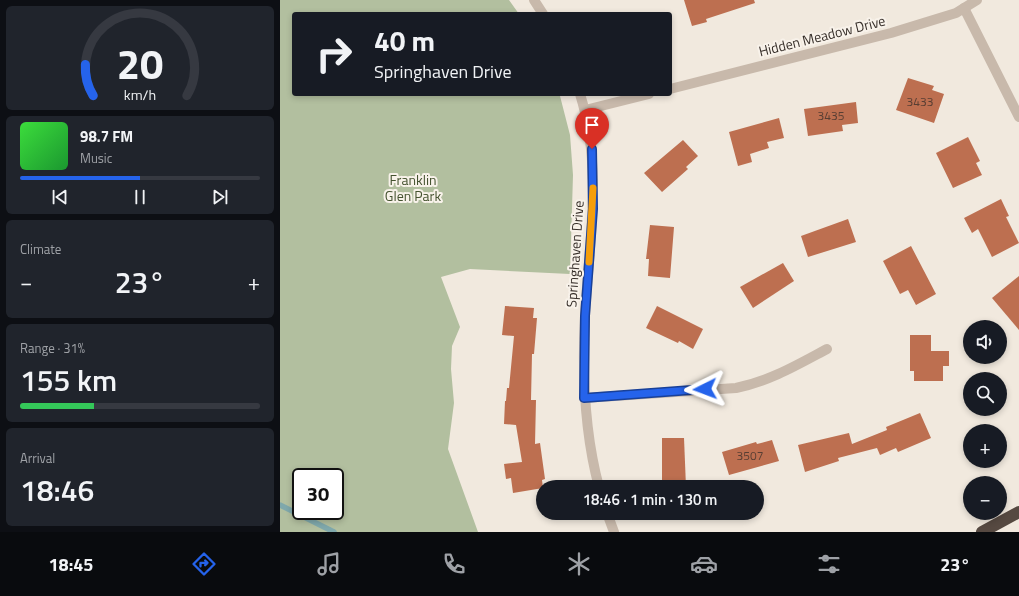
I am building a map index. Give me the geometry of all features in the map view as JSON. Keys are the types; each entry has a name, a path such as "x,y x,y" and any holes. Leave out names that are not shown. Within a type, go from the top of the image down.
{"highway":[{"path":"982,532 1019,512"}],"street":[{"path":"534,0 542,12"},
{"name":"Hidden Meadow Drive","path":"672,88 891,33 956,13 977,0"},
{"path":"964,8 1019,117"},
{"name":"Springhaven Drive","path":"581,96 585,110 593,160 593,209 585,316 584,398 589,444 597,480"},
{"path":"585,110 641,96"},
{"path":"584,398 736,388 757,384 781,374 828,349"},
{"path":"610,520 614,532"}],"green space":[{"name":"Franklin Glen Park","path":"280,0 509,0 518,12 292,12 292,96 560,96 570,135 573,175 570,274 470,269 441,277 460,327 452,346 451,369 454,403 448,449 478,532 280,532"}],"building":[{"path":"684,0 754,0 755,3 706,19 707,22 692,26"},
{"path":"908,78 934,86 932,90 944,94 934,123 896,110"},
{"path":"856,102 858,123 842,125 843,131 808,136 804,109"},
{"path":"779,118 784,138 767,142 769,148 750,154 752,162 738,166 729,132"},
{"path":"968,137 980,161 976,163 982,175 953,188 936,153"},
{"path":"683,140 698,156 686,167 688,169 662,192 644,173"},
{"path":"1001,199 1009,216 1006,217 1019,243 992,257 978,229 972,233 964,218"},
{"path":"848,219 856,242 808,257 801,236"},
{"path":"650,225 674,227 670,278 648,276 649,259 646,259"},
{"path":"911,246 936,294 916,305 908,290 900,294 883,261"},
{"path":"783,263 794,281 753,308 740,287"},
{"path":"1019,276 1019,330 992,298"},
{"path":"505,306 534,308 533,318 537,318 534,354 532,354 531,400 536,400 535,444 540,443 545,479 536,480 536,489 513,493 511,478 506,479 504,464 522,462 516,425 504,424 505,401 507,388 509,388 514,336 502,335"},
{"path":"657,306 703,329 693,349 679,341 678,343 646,328"},
{"path":"910,335 931,335 931,351 949,351 949,366 943,366 943,381 914,381 914,371 910,371"},
{"path":"920,413 931,438 898,452 896,448 880,455 877,448 838,458 839,461 805,472 798,445 849,433 852,444 887,430 886,427"},
{"path":"662,438 684,438 686,480 662,480"},
{"path":"772,440 779,461 729,475 722,452 756,442 757,444"}],"waterway":[{"path":"280,505 334,532"}],"slow traffic":[{"path":"589,262 593,188"}],"route":[{"path":"592,149 593,209 585,316 584,398 705,389"}]}
